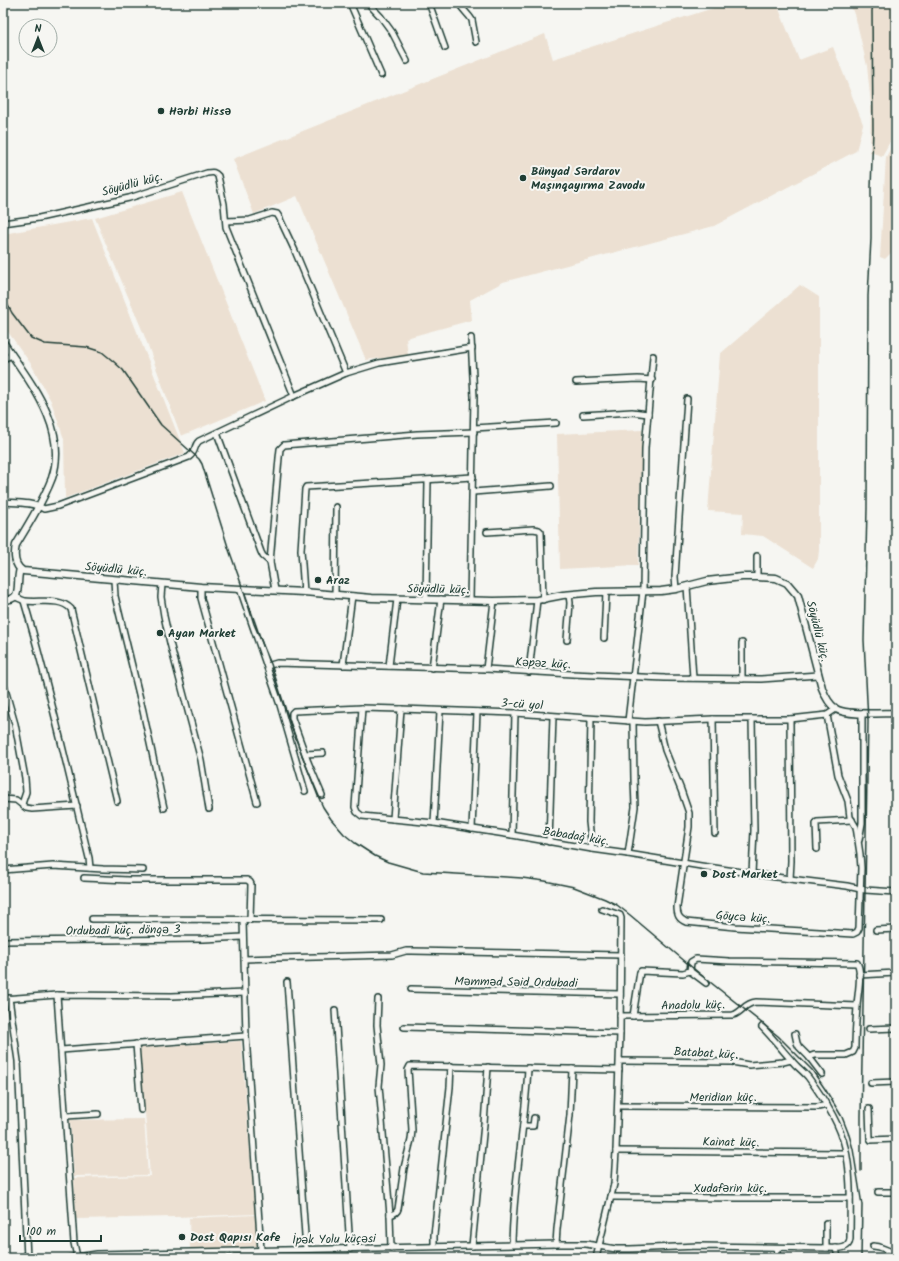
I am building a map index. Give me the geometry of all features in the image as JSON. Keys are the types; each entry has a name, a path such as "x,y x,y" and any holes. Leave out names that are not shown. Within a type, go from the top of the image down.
{"street":[{"path":"350,3 381,75"},
{"path":"368,3 392,32 407,61"},
{"path":"429,3 445,48"},
{"path":"459,3 462,9 472,20 476,42"},
{"name":"Söyüdlü küç.","path":"3,224 39,218 129,198 213,172 218,176 228,232 294,396"},
{"path":"226,221 250,220 272,213 277,214 295,251 346,373"},
{"path":"470,600 474,430 471,338"},
{"path":"3,342 45,408 53,431 55,444 54,471 39,506 16,545 15,560 20,569 17,594 12,600 3,600"},
{"path":"3,502 30,504 44,509 58,506 189,457 200,441 346,373 379,364 472,348"},
{"path":"3,359 12,355"},
{"path":"628,854 635,807 631,721 633,677 643,591 645,448 653,356"},
{"path":"576,382 638,379 652,380"},
{"path":"676,589 675,577 687,399"},
{"path":"583,415 632,412 648,414"},
{"path":"275,590 270,562 280,449 284,445 556,423"},
{"path":"217,433 261,552 270,562"},
{"path":"896,470 896,508"},
{"path":"304,592 302,550 306,487 428,481 473,477"},
{"path":"426,599 428,481"},
{"path":"473,492 551,486"},
{"path":"335,595 336,507"},
{"path":"488,532 534,529 541,532 540,600 529,672"},
{"path":"757,577 758,556"},
{"name":"Söyüdlü küç.","path":"20,569 29,572 201,587 275,590 397,599 494,601 540,600 569,595 606,592 661,591 724,578 757,577 782,580 791,586 795,591 801,604 808,637 824,695 830,704 836,709"},
{"path":"114,580 115,596 144,711 164,808"},
{"path":"162,584 161,597 165,623 201,760 209,809"},
{"path":"687,586 693,678"},
{"path":"201,587 201,598 257,802"},
{"path":"240,589 267,666 305,791"},
{"path":"604,638 606,592"},
{"path":"567,640 570,603 569,595"},
{"path":"343,665 352,596"},
{"path":"16,597 24,601 59,602 71,608 117,801"},
{"path":"389,666 397,599"},
{"path":"432,668 441,599"},
{"path":"24,601 48,688 77,806 90,868"},
{"path":"486,669 494,601"},
{"path":"742,643 742,679"},
{"name":"Kəpəz küç.","path":"267,666 277,663 389,666 486,669 633,677 761,680 818,676"},
{"path":"3,682 15,724 25,778 26,792 22,804"},
{"name":"3-cü yol","path":"322,795 305,754 292,718 292,712 362,708 440,710 658,722 713,719 790,719 826,715 836,709"},
{"name":"Babadağ küç.","path":"362,708 356,807 357,812 362,816 434,823 790,880 848,886 869,891 896,892"},
{"path":"393,819 401,709"},
{"path":"836,709 846,712 896,714"},
{"path":"434,823 440,710"},
{"path":"472,829 477,712"},
{"path":"512,835 515,713"},
{"path":"859,845 862,823 862,713"},
{"path":"826,715 838,775 848,801 850,817 856,827 861,868 861,889"},
{"path":"549,842 553,716"},
{"path":"591,719 589,822 592,849"},
{"path":"713,719 715,833"},
{"path":"752,719 754,830 752,874"},
{"path":"790,719 792,861 790,880"},
{"path":"658,722 665,750 689,813 689,827 684,864"},
{"path":"305,754 323,753"},
{"path":"3,799 16,800 26,808 32,809 77,806"},
{"path":"817,849 816,822 852,820"},
{"name":"Göycə küç.","path":"684,864 677,912 681,920 686,922 853,934 857,932 859,928 861,889"},
{"path":"3,870 54,866 143,870"},
{"path":"84,878 128,880 247,880 251,884 250,920"},
{"path":"596,1258 614,1184 620,1061 621,918 620,915 602,909"},
{"path":"92,918 380,920"},
{"path":"243,920 246,1036 261,1250"},
{"path":"876,930 896,929"},
{"name":"Ordubadi küç. döngə 3","path":"3,941 204,939 243,937"},
{"path":"244,959 392,955 412,951 620,955"},
{"path":"690,971 691,962 696,959 735,962 857,963 859,966 859,975 856,1006 855,1048 853,1052 846,1055 809,1057"},
{"path":"633,1016 641,971 683,973 690,971"},
{"path":"690,971 706,983"},
{"path":"859,975 896,973"},
{"path":"287,982 306,1249"},
{"name":"Məmməd Səid Ordubadi","path":"411,989 620,994"},
{"path":"3,999 57,995 172,996 244,993"},
{"path":"57,995 76,1257"},
{"path":"9,998 18,1055 27,1258"},
{"path":"378,999 377,1030 381,1065 379,1086 390,1215 391,1248"},
{"name":"Anadolu küç.","path":"620,1016 733,1015 740,1012 749,1003 756,1002 856,1006"},
{"path":"334,1010 350,1249"},
{"path":"404,1027 620,1033"},
{"path":"762,1027 807,1076 827,1105 843,1140 846,1153 850,1198 850,1244 848,1246 836,1248 838,1258"},
{"path":"869,1029 896,1028"},
{"path":"796,1034 799,1047 822,1074"},
{"path":"62,1050 246,1036"},
{"path":"136,1044 141,1110"},
{"name":"Batabat küç.","path":"620,1061 732,1062 749,1065 791,1060"},
{"path":"390,1215 397,1212 398,1209 404,1168 411,1140 412,1120 408,1068 412,1066 451,1066 619,1070"},
{"path":"434,1246 451,1066"},
{"path":"472,1246 472,1232 484,1124 488,1067"},
{"path":"512,1244 516,1179 523,1126 528,1068"},
{"path":"556,1244 570,1115 572,1069"},
{"path":"871,1083 896,1082"},
{"name":"Meridian küç.","path":"618,1106 818,1107 827,1105"},
{"path":"869,1109 871,1140 896,1139"},
{"path":"66,1116 98,1114"},
{"path":"523,1126 533,1126 534,1118"},
{"name":"Kainat küç.","path":"616,1151 846,1153"},
{"path":"878,1192 896,1192"},
{"name":"Xudafərin küç.","path":"611,1197 850,1198"},
{"path":"826,1223 826,1248"},
{"name":"İpək Yolu küçəsi","path":"70,1258 97,1254 176,1255 261,1250 512,1244 586,1244 630,1250 698,1246 836,1248"},
{"path":"873,1246 883,1248 888,1252 896,1252"},
{"path":"777,1248 777,1258"}],"shaded area":[{"name":"Bünyad Sərdarov Maşınqayırma Zavodu","path":"729,3 796,3 779,9 799,60 833,47 863,124 856,151 714,226 503,282 470,300 472,320 406,338 408,355 366,360 297,196 254,214 233,159 545,34 553,59"},
{"path":"850,3 896,3 896,131 882,156 870,152 871,105 867,66 857,23"},
{"path":"896,138 896,248 885,259 880,257 886,157"},
{"path":"182,192 265,401 181,436 143,332 95,218"},
{"path":"92,218 185,453 65,498 64,439 51,401 31,364 3,325 3,234"},
{"path":"800,285 819,297 819,550 818,559 813,568 763,536 742,534 743,513 708,511 720,354"},
{"path":"642,430 638,565 560,569 557,434"},
{"path":"241,1041 255,1214 76,1219 74,1178 150,1176 140,1048"},
{"path":"144,1119 148,1175 74,1176 70,1120"},
{"path":"255,1215 258,1246 190,1250 189,1218"}],"railway":[{"path":"861,1171 868,721 864,640 867,508 868,296 871,239 873,130 873,3"},
{"path":"3,296 12,313 31,338 45,344 86,347 102,352 113,361 123,370 161,425 199,459 202,464 254,624 271,664 292,729 323,807 344,834 375,856 388,862 423,872 522,878 545,881 574,887 605,899 617,905 630,915 700,974 778,1036 812,1070 842,1117 849,1135 853,1149 862,1205 861,1258"}],"place":[{"name":"Hərbi Hissə","path":"161,111"},
{"name":"Bünyad Sərdarov Maşınqayırma Zavodu","path":"523,178"},
{"name":"Araz","path":"318,580"},
{"name":"Ayan Market","path":"160,633"},
{"name":"Dost Market","path":"704,874"},
{"name":"Dost Qapısı Kafe","path":"182,1237"}]}
